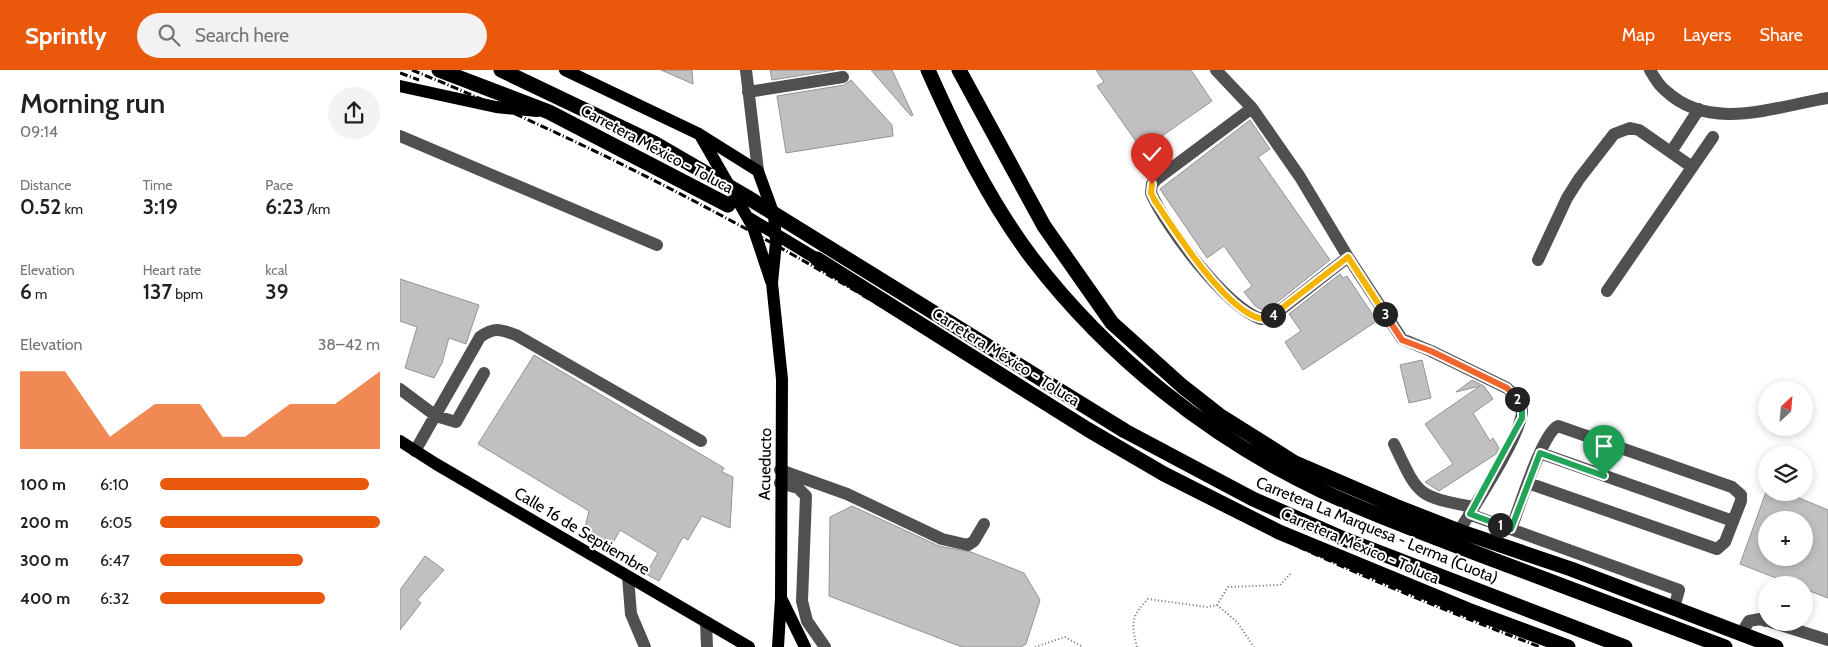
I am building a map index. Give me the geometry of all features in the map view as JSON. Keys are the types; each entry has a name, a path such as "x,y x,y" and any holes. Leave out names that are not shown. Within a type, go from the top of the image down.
{"highway":[{"name":"Carretera México - Toluca","path":"439,70 549,112 728,205"},
{"name":"Carretera La Marquesa - Lerma (Cuota)","path":"501,70 654,143 748,197 1125,431 1253,499 1344,539 1625,647"},
{"name":"Carretera La Marquesa - Lerma (Cuota)","path":"928,70 971,160 1011,229 1032,258 1082,317 1147,379 1218,430 1271,464 1358,507 1725,647"},
{"path":"959,70 1044,226 1112,324 1218,415 1295,463 1459,531 1571,569 1776,647"},
{"name":"Carretera México - Toluca","path":"817,260 1079,424 1164,474 1279,532 1468,610 1568,647"}],"main road":[{"path":"565,70 699,134 758,171 774,215 776,242 772,283"},
{"path":"400,86 496,108 549,112"},
{"path":"699,134 754,227 772,283"},
{"name":"Carretera México - Toluca","path":"728,205 817,260"},
{"name":"Acueducto","path":"772,283 782,380 780,470 781,598 778,647"},
{"name":"Calle 16 de Septiembre","path":"400,441 749,647"},
{"path":"781,598 805,647"}],"street":[{"path":"746,70 758,171"},
{"path":"1216,70 1252,108 1300,177 1348,257 1402,340 1431,351 1507,388 1517,397 1522,408 1522,418 1459,531"},
{"path":"1650,70 1665,91 1678,100 1699,109 1714,112 1749,113 1828,98"},
{"path":"748,92 843,77"},
{"path":"1252,108 1157,179 1152,184 1151,193 1155,201 1190,253 1226,294 1242,308 1261,319 1274,314 1348,257"},
{"path":"1671,152 1699,109"},
{"path":"1538,260 1567,198 1614,134 1630,128 1638,130 1692,168"},
{"path":"400,136 657,245"},
{"path":"1607,291 1713,137"},
{"path":"415,451 480,338 490,330 502,330 516,335 701,441"},
{"path":"400,389 436,416 456,422 484,372"},
{"path":"1511,529 1528,483 1540,453 1552,429 1558,426 1566,427 1738,491 1741,495 1741,501 1725,542 1717,549 1528,483"},
{"path":"1394,444 1414,484 1430,498 1471,511 1511,529 1680,590 1674,608"},
{"path":"1540,453 1733,520"},
{"path":"780,470 847,494 942,539 968,545 974,541 984,524"},
{"path":"780,483 798,488 806,496 802,601 807,621 825,647"},
{"path":"628,577 631,614 645,647"},
{"path":"1740,634 1749,621 1758,619"},
{"path":"706,622 707,647"},
{"path":"1800,631 1828,640"}],"path":[{"path":"1137,647 1133,631 1135,612 1148,599 1207,607 1217,605 1228,587 1280,585 1292,572"},
{"path":"1217,605 1237,622 1254,647"},
{"path":"1034,647 1064,638 1083,647"}],"building":[{"path":"661,70 692,70 693,84"},
{"path":"770,70 835,70 772,80"},
{"path":"871,70 892,70 913,115 911,116"},
{"path":"1096,70 1191,70 1212,101 1142,150 1097,86 1104,82"},
{"path":"851,80 892,125 893,136 786,153 777,96 844,85"},
{"path":"1250,120 1270,149 1258,157 1330,260 1270,308 1262,310 1255,306 1244,292 1252,286 1224,246 1207,258 1160,189"},
{"path":"1340,274 1343,278 1347,276 1377,321 1303,370 1285,342 1301,331 1289,314"},
{"path":"400,279 479,305 466,344 449,338 442,363 434,378 405,368 417,327 400,321"},
{"path":"534,355 724,468 722,472 733,477 730,528 702,516 688,540 683,537 659,581 646,574 658,553 620,530 609,550 583,535 589,511 478,444"},
{"path":"1422,360 1431,398 1409,403 1400,365"},
{"path":"1472,380 1484,386 1493,399 1473,413 1490,441 1493,438 1499,448 1496,454 1439,491 1425,482 1453,464 1425,424 1480,386 1456,392"},
{"path":"1763,501 1806,501 1828,510 1828,598 1813,592 1813,576 1771,576 1740,564 1758,514 1758,566 1813,566 1813,511 1759,511"},
{"path":"852,506 939,546 971,552 1024,573 1040,600 1026,644 1021,647 962,647 829,596 830,517"},
{"path":"425,556 444,570 417,600 421,603 400,630 400,590"}],"railway":[{"path":"412,70 473,95 593,150 711,210 827,274 1100,442 1173,484 1263,530 1354,572 1540,647"},
{"path":"400,73 419,80"}],"route":[{"path":"1152,184 1151,193 1155,201 1190,253 1226,294 1253,316 1261,319 1274,314 1348,257 1402,340 1431,351 1507,388 1517,397 1522,408 1522,418 1514,436 1470,514 1511,529 1540,453 1604,476"}]}
